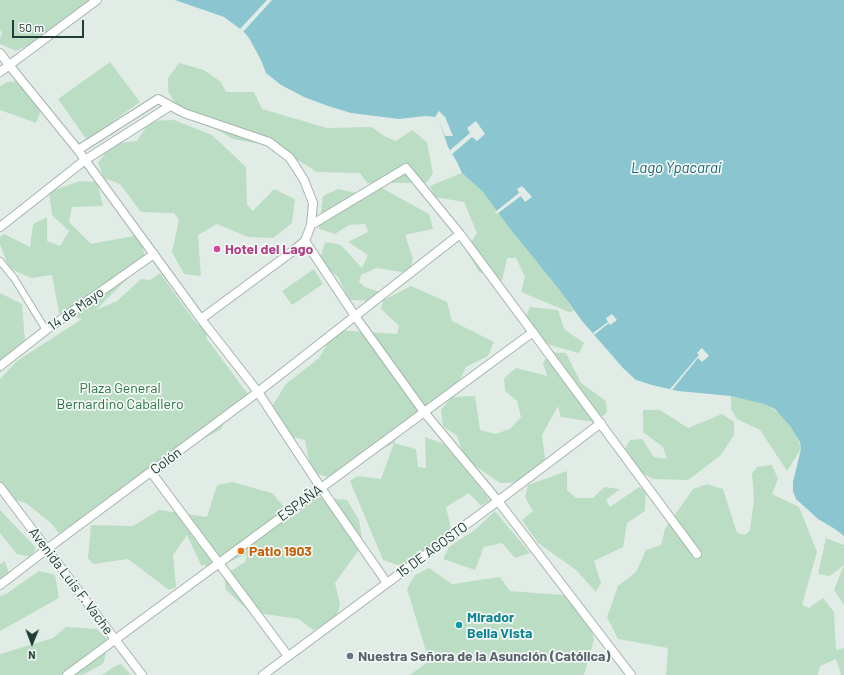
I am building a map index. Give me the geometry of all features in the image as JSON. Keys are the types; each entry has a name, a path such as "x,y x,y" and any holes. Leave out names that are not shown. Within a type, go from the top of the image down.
{"street":[{"path":"0,72 97,0"},
{"path":"0,53 86,160 201,319 258,392 321,488 388,583"},
{"path":"78,150 158,99 184,113 269,142 290,158 304,180 313,204 311,225 305,241 201,319"},
{"path":"0,227 86,160 170,106"},
{"path":"311,225 406,168 460,234 697,554"},
{"name":"Colón","path":"0,585 258,392 460,234"},
{"path":"305,241 355,316 424,412 498,501 631,675"},
{"name":"14 de Mayo","path":"0,366 46,330 154,254"},
{"path":"0,261 14,278 46,330"},
{"name":"ESPAÑA","path":"66,675 532,332"},
{"name":"15 DE AGOSTO","path":"263,675 498,501 600,423"},
{"path":"151,472 288,656"},
{"name":"Avenida Luis F. Vache","path":"0,487 142,675"}],"green space":[{"path":"0,0 93,0 69,26 16,51 0,44 2,33 0,30"},
{"path":"110,62 140,102 87,140 58,99"},
{"path":"179,63 204,70 221,82 226,92 254,92 262,109 327,128 372,127 384,136 396,141 412,130 427,142 433,174 426,183 367,183 360,173 317,172 277,147 233,139 176,105 168,91 168,78"},
{"path":"27,81 43,104 36,123 0,110 0,86 7,82"},
{"path":"174,120 212,135 246,167 247,205 253,211 274,189 295,199 292,223 273,238 248,237 217,224 198,235 201,276 184,274 172,252 179,220 174,213 141,212 120,184 104,178 98,163 112,144 137,141 150,121"},
{"path":"462,173 483,192 507,225 561,292 574,311 569,312 521,292 525,277 516,258 507,258 502,281 479,272 466,250 477,233 464,202 435,197 430,186"},
{"name":"Plaza General Bernardino Caballero","path":"80,181 97,182 103,206 72,207 69,222 91,244 139,235 146,260 96,310 117,301 141,279 150,280 160,273 196,323 206,329 207,339 250,397 235,408 220,430 167,457 79,523 74,523 59,534 52,524 26,503 0,496 0,379 17,361 82,319 59,313 52,275 31,278 9,268 0,244 0,237 4,234 30,247 33,224 47,217 47,241 60,246 69,231 52,215 49,192"},
{"path":"366,188 382,188 429,214 433,229 405,235 413,258 409,273 376,268 361,275 359,282 365,287 386,294 384,300 411,286 447,302 452,321 494,342 488,356 466,367 452,397 475,396 480,430 495,434 510,429 521,417 517,401 505,391 504,378 516,368 547,376 543,363 550,352 566,353 581,383 606,401 607,413 594,422 561,417 558,406 542,435 545,459 539,474 525,482 500,483 465,459 457,436 443,426 441,410 451,398 428,405 400,428 394,443 327,477 311,472 305,440 281,434 269,411 286,384 319,358 336,330 397,334 399,326 381,309 383,301 349,300 338,277 319,263 325,242 341,245 362,268 368,255 348,242 368,232 365,224 349,225 335,234 319,229 323,196 338,189 361,194"},
{"path":"314,269 323,284 292,305 282,291"},
{"path":"0,293 22,304 25,342 0,373"},
{"path":"530,307 558,310 564,329 584,343 579,353 546,344 526,317"},
{"path":"731,396 752,400 771,407 783,417 793,429 801,449 787,471 760,430 737,419 731,409"},
{"path":"643,410 660,410 688,428 722,414 734,422 734,435 721,455 688,480 653,479 633,468 624,450 630,440 642,439 654,457 667,459 663,447 643,432"},
{"path":"425,437 444,444 490,500 481,506 469,493 446,507 451,529 407,568 383,560 350,481 357,476 381,479 394,443 416,449 418,467 426,468"},
{"path":"772,465 778,479 772,494 799,507 817,552 802,605 809,608 823,598 834,612 836,650 844,648 844,675 840,675 841,674 836,659 820,666 818,675 666,675 668,648 618,639 607,617 618,586 636,572 646,550 661,545 665,529 693,489 707,484 723,489 737,533 745,535 750,530 754,499 752,474 757,467"},
{"path":"567,471 567,490 576,498 593,498 604,487 620,489 606,500 610,507 639,487 646,491 645,511 627,523 623,547 594,561 601,583 596,592 576,570 538,543 522,520 533,511 525,497 528,485"},
{"path":"232,482 272,493 293,517 317,497 347,500 359,520 363,544 335,583 340,605 336,620 313,630 299,619 250,612 226,590 224,575 245,562 247,554 217,567 201,565 187,535 173,555 176,587 169,590 128,559 93,564 88,558 91,525 133,526 159,510 207,517 217,485"},
{"path":"0,510 36,548 30,557 17,554 0,533"},
{"path":"495,511 530,553 515,558 502,543 484,547 475,570 443,559 449,547 476,529"},
{"path":"826,538 844,545 844,565 830,576 818,574"},
{"path":"5,561 11,579 0,588 0,564"},
{"path":"843,567 844,568 844,605 834,590"},
{"path":"429,568 452,584 500,577 510,591 576,596 589,616 594,640 584,675 410,675 429,661 407,589 415,575"},
{"path":"39,571 55,575 59,598 0,631 0,596 6,594"},
{"path":"66,627 97,629 109,641 103,664 82,675 0,675 0,654 53,638"},
{"path":"121,664 131,675 101,675 115,666"}],"water":[{"name":"Lago Ypacaraí","path":"175,0 844,0 844,536 818,519 796,499 793,491 793,482 801,449 800,442 790,426 775,409 764,404 731,396 678,391 652,385 636,380 623,368 582,321 483,192 462,173 448,147 440,123 435,117 426,116 399,119 351,113 304,97 281,85 266,73 249,38 243,31 224,17"}],"pier":[{"path":"267,0 272,0 242,33 239,30"},
{"path":"439,111 445,117 453,136 445,136 440,123 435,117"},
{"path":"476,121 485,134 477,141 472,137 451,155 449,151 470,133 467,128"},
{"path":"522,186 532,197 525,202 521,196 497,214 495,212 519,193 517,189"},
{"path":"612,314 617,320 610,325 609,323 594,335 593,333 608,322 606,318"},
{"path":"702,348 709,356 702,362 698,358 672,390 670,389 699,355 697,353"}],"place":[{"name":"Hotel del Lago","path":"217,249"},
{"name":"Patio 1903","path":"241,551"},
{"name":"Mirador Bella Vista","path":"459,625"},
{"name":"Nuestra Señora de la Asunción (Católica)","path":"350,656"}]}
